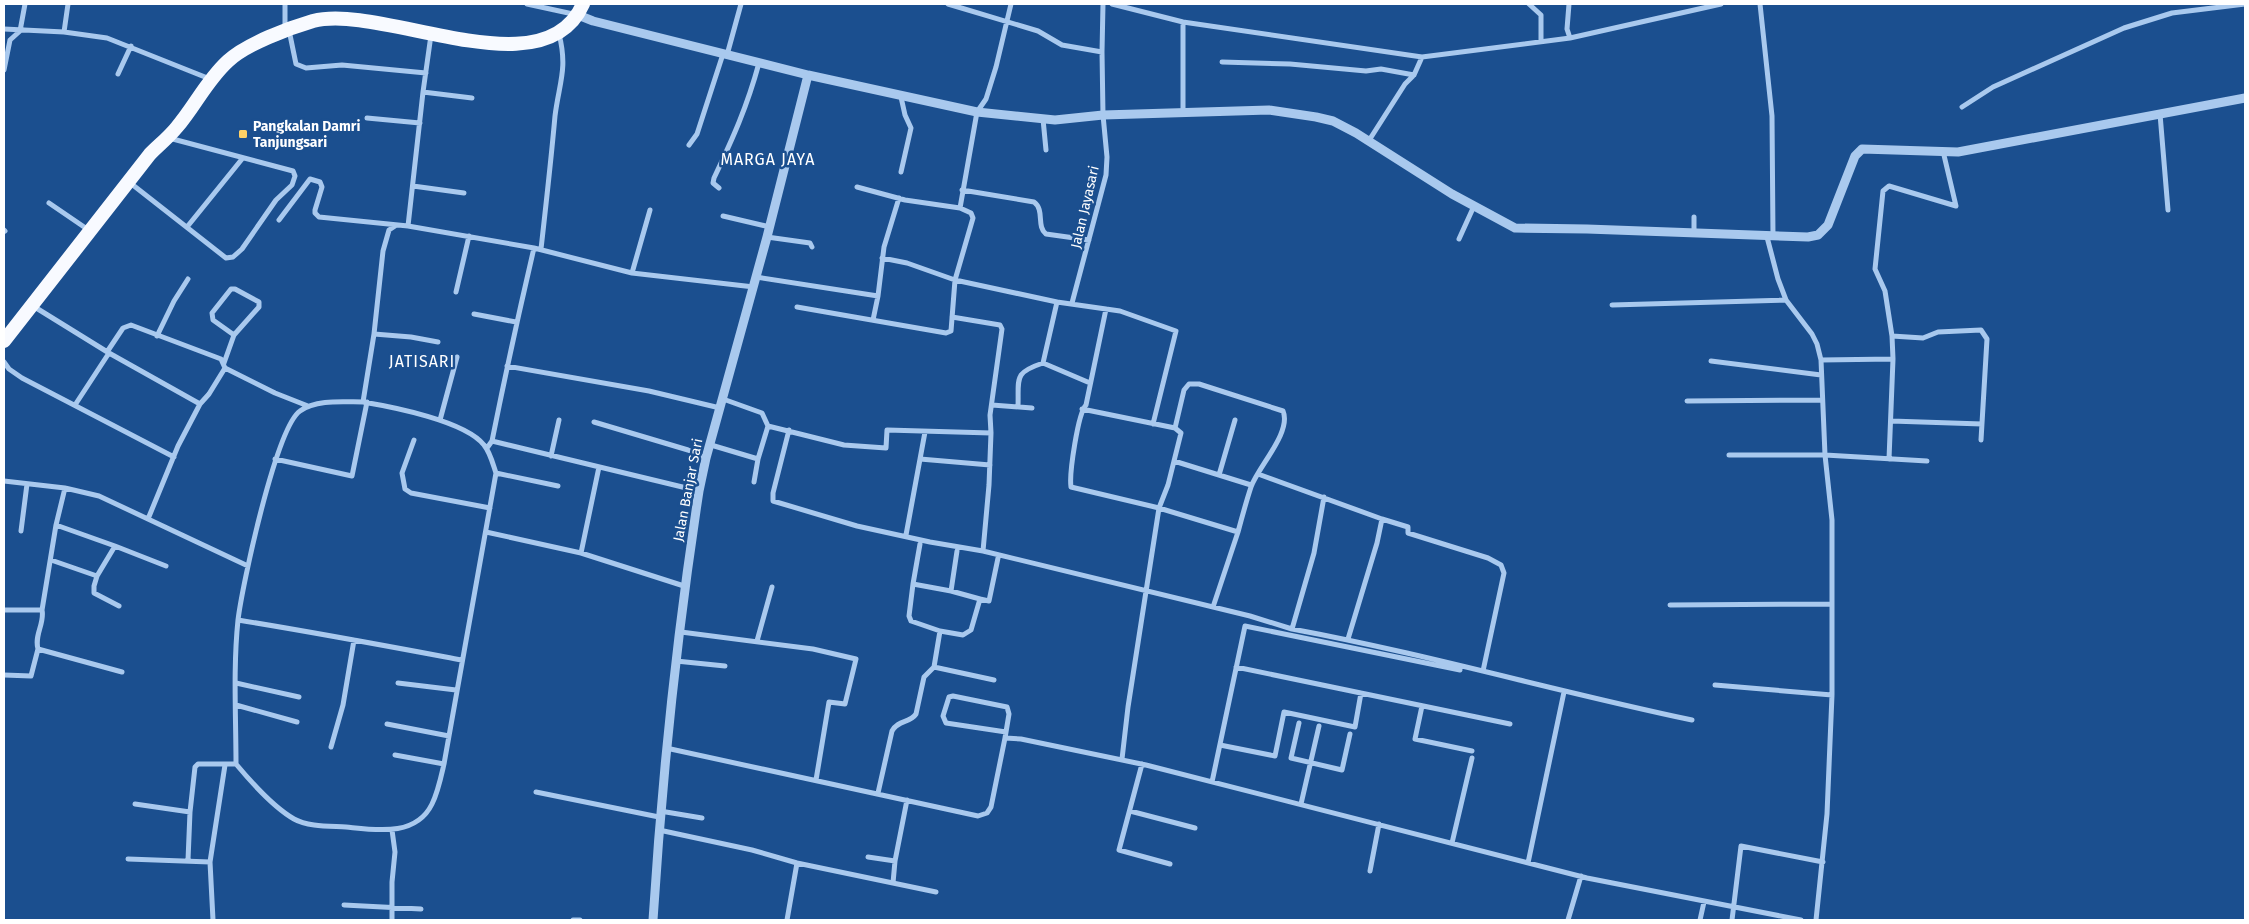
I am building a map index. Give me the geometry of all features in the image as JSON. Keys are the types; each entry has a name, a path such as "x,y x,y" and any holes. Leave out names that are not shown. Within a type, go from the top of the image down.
{"highway":[{"path":"4,341 150,154 177,127 211,79 228,60 246,49 314,21 346,20 380,23 431,34 523,43 545,39 559,33 580,9"}],"street":[{"path":"4,70 10,40 20,31 25,4"},
{"path":"64,32 68,4"},
{"path":"285,4 287,31 296,64 302,67 342,64 426,73"},
{"path":"528,4 580,9 593,21 808,76 977,112 1043,119 1269,110 1333,121 1474,206 1515,228 1694,232 1797,238 1818,235 1828,225 1855,156 1862,149 1958,152 2245,98"},
{"path":"689,146 696,134 725,55 740,4"},
{"path":"948,4 1038,31 1062,45 1102,52"},
{"path":"960,208 977,112 986,99 1011,4"},
{"name":"Jalan Jayasari","path":"1072,303 1106,175 1107,157 1103,116 1103,4"},
{"path":"1112,4 1183,22 1422,57 1570,38 1721,4"},
{"path":"1529,4 1541,15 1541,41"},
{"path":"1568,4 1570,38"},
{"path":"1760,4 1772,116 1770,237 1778,279 1786,300 1818,344 1821,360 1825,455 1832,520 1832,695 1823,862 1816,920"},
{"path":"1962,107 1993,87 2124,28 2172,13 2245,4"},
{"path":"1183,22 1183,112"},
{"path":"4,29 64,32 107,38 211,79"},
{"path":"541,249 556,113 564,73 564,53 559,33"},
{"path":"408,226 431,34"},
{"path":"118,74 131,46"},
{"path":"1368,142 1405,84 1414,75 1422,57"},
{"path":"1222,62 1290,64 1366,71 1380,69 1414,75"},
{"path":"720,188 713,183 714,178 730,147 748,104 759,63"},
{"name":"Jalan Banjar Sari","path":"653,920 659,814 666,748 681,632 684,586 699,492 706,458 768,237 808,76"},
{"path":"423,92 472,98"},
{"path":"901,97 905,115 912,128 901,172"},
{"path":"2160,113 2168,210"},
{"path":"367,118 420,123"},
{"path":"1043,119 1046,150"},
{"path":"129,182 226,258 233,257 242,249 276,200 292,185 295,176 293,171 242,159 167,137"},
{"path":"1889,459 1893,358 1892,336 1885,291 1875,268 1883,191 1889,186 1956,206 1943,151"},
{"path":"187,227 242,159"},
{"path":"279,220 310,179 313,179 320,182 322,188 315,210 315,214 319,217 408,226 541,249 632,272 754,287"},
{"path":"414,186 464,193"},
{"path":"797,308 946,333 951,331 955,280 974,218 972,214 960,208 899,198 856,187"},
{"path":"962,190 1034,202 1040,210 1041,227 1046,234 1089,240"},
{"path":"873,320 878,296 882,258 899,198"},
{"path":"49,203 90,231"},
{"path":"1459,239 1474,206"},
{"path":"632,272 650,210"},
{"path":"723,216 770,227"},
{"path":"1694,217 1694,232"},
{"path":"275,459 352,476 365,402 383,250 390,230 395,226"},
{"path":"456,292 469,236"},
{"path":"768,237 810,243 812,246"},
{"path":"486,448 492,441 514,340 516,322 534,248"},
{"path":"882,258 908,263 955,280 1057,302 1106,309 1145,319 1176,332 1154,424"},
{"path":"756,277 878,296"},
{"path":"157,336 174,301 188,280"},
{"path":"148,519 174,456 200,404 209,394 224,365 234,335 257,310 259,302 235,289 231,289 212,312 213,320 234,335"},
{"path":"1612,305 1786,300"},
{"path":"1043,363 1057,302"},
{"path":"33,306 108,352 200,404"},
{"path":"1106,309 1086,405 1082,409 1077,430 1071,487 1159,508 1238,532"},
{"path":"474,314 516,322"},
{"path":"952,316 1000,326 1002,329 992,405 990,465 983,551"},
{"path":"75,405 123,328 131,325 218,357 224,365 308,406"},
{"path":"1892,336 1923,338 1938,332 1981,330 1985,333 1987,338 1981,440"},
{"path":"374,334 412,337 438,342"},
{"path":"440,420 457,357"},
{"path":"1821,360 1893,358"},
{"path":"1711,361 1821,376"},
{"path":"4,362 9,369 22,378 174,456"},
{"path":"1018,407 1020,374 1024,369 1043,363 1090,383"},
{"path":"507,366 722,403 762,413 768,426 758,459 754,482"},
{"path":"1175,428 1184,390 1189,384 1199,384 1283,411 1286,416 1276,444 1251,486 1213,607"},
{"path":"1687,401 1822,400"},
{"path":"365,402 440,420 475,436 486,448 496,473 444,764 436,794 427,812 411,825 392,830 327,825 294,819 255,788 236,764 238,620 248,566 275,459 294,417 308,406 323,403 365,402"},
{"path":"992,405 1032,408"},
{"path":"1082,409 1175,428 1181,433 1159,508 1122,759"},
{"path":"551,456 559,420"},
{"path":"1219,475 1235,420"},
{"path":"1891,421 1982,424"},
{"path":"594,422 688,450 706,458"},
{"path":"768,426 844,445 886,448 887,430 991,433"},
{"path":"789,430 772,493 773,501 857,526 983,551 1213,607 1292,629 1348,639 1564,692 1692,720"},
{"path":"906,536 925,432"},
{"path":"414,440 402,473 405,489 411,493 490,508"},
{"path":"492,441 699,492"},
{"path":"711,445 758,459"},
{"path":"1729,454 1825,455 1927,461"},
{"path":"920,459 990,465"},
{"path":"1174,461 1251,486"},
{"path":"581,554 599,467"},
{"path":"496,473 558,486"},
{"path":"1258,474 1408,527 1408,533 1488,558 1501,565 1504,573 1483,671"},
{"path":"4,481 65,488 100,496 248,566"},
{"path":"21,531 27,484"},
{"path":"4,675 30,676 38,649 38,635 43,619 42,610 56,525 65,488"},
{"path":"1292,629 1314,553 1324,497"},
{"path":"1348,639 1377,543 1382,519"},
{"path":"56,525 166,566"},
{"path":"486,532 581,554 684,586"},
{"path":"920,544 909,616 911,621 940,631 961,635 969,633 980,600"},
{"path":"115,546 97,576 94,593 120,606"},
{"path":"952,591 957,551"},
{"path":"913,584 952,591 989,601 998,558"},
{"path":"51,560 97,576"},
{"path":"757,641 772,587"},
{"path":"1670,605 1831,604"},
{"path":"4,610 42,610"},
{"path":"238,620 462,660"},
{"path":"1212,782 1245,626 1460,670"},
{"path":"878,793 892,731 896,724 913,718 916,714 924,677 934,667 940,631"},
{"path":"681,632 813,649 856,659 845,704 829,702 816,780"},
{"path":"331,747 343,704 354,640"},
{"path":"38,649 122,672"},
{"path":"676,660 725,666"},
{"path":"934,667 994,680"},
{"path":"1236,667 1510,724"},
{"path":"398,682 456,690"},
{"path":"236,683 299,697"},
{"path":"1715,685 1832,695"},
{"path":"1528,863 1564,692"},
{"path":"1220,745 1274,756 1284,712 1354,727 1362,693"},
{"path":"666,748 878,793 970,815 982,815 988,813 991,807 1005,738 1006,732 1009,714 1005,706 953,696 949,697 943,716 946,723 1006,732"},
{"path":"236,705 297,722"},
{"path":"1422,706 1415,740 1472,751"},
{"path":"1300,723 1291,758 1342,770 1350,734"},
{"path":"387,724 448,736"},
{"path":"1301,804 1319,726"},
{"path":"1005,738 1021,739 1122,759 1581,876 1801,920"},
{"path":"395,755 444,764"},
{"path":"1452,843 1472,758"},
{"path":"188,860 190,812 195,767 198,764 236,764"},
{"path":"1142,764 1119,850 1170,864"},
{"path":"213,920 210,862 225,765"},
{"path":"536,792 659,814 702,818"},
{"path":"893,883 895,861 907,800"},
{"path":"135,804 190,812"},
{"path":"1130,811 1195,828"},
{"path":"1370,871 1379,824"},
{"path":"392,830 396,852 392,882 392,920"},
{"path":"658,830 752,850 796,863 936,892"},
{"path":"1732,920 1742,846 1823,862"},
{"path":"868,857 895,861"},
{"path":"128,859 210,862"},
{"path":"787,920 796,863"},
{"path":"1568,920 1581,876"},
{"path":"1700,920 1704,902"},
{"path":"344,905 421,909"},
{"path":"572,920 580,920"}],"place":[{"name":"Pangkalan Damri Tanjungsari","path":"243,134"}],"district":[{"name":"MARGA JAYA","path":"768,159"},
{"name":"JATISARI","path":"422,361"}]}
